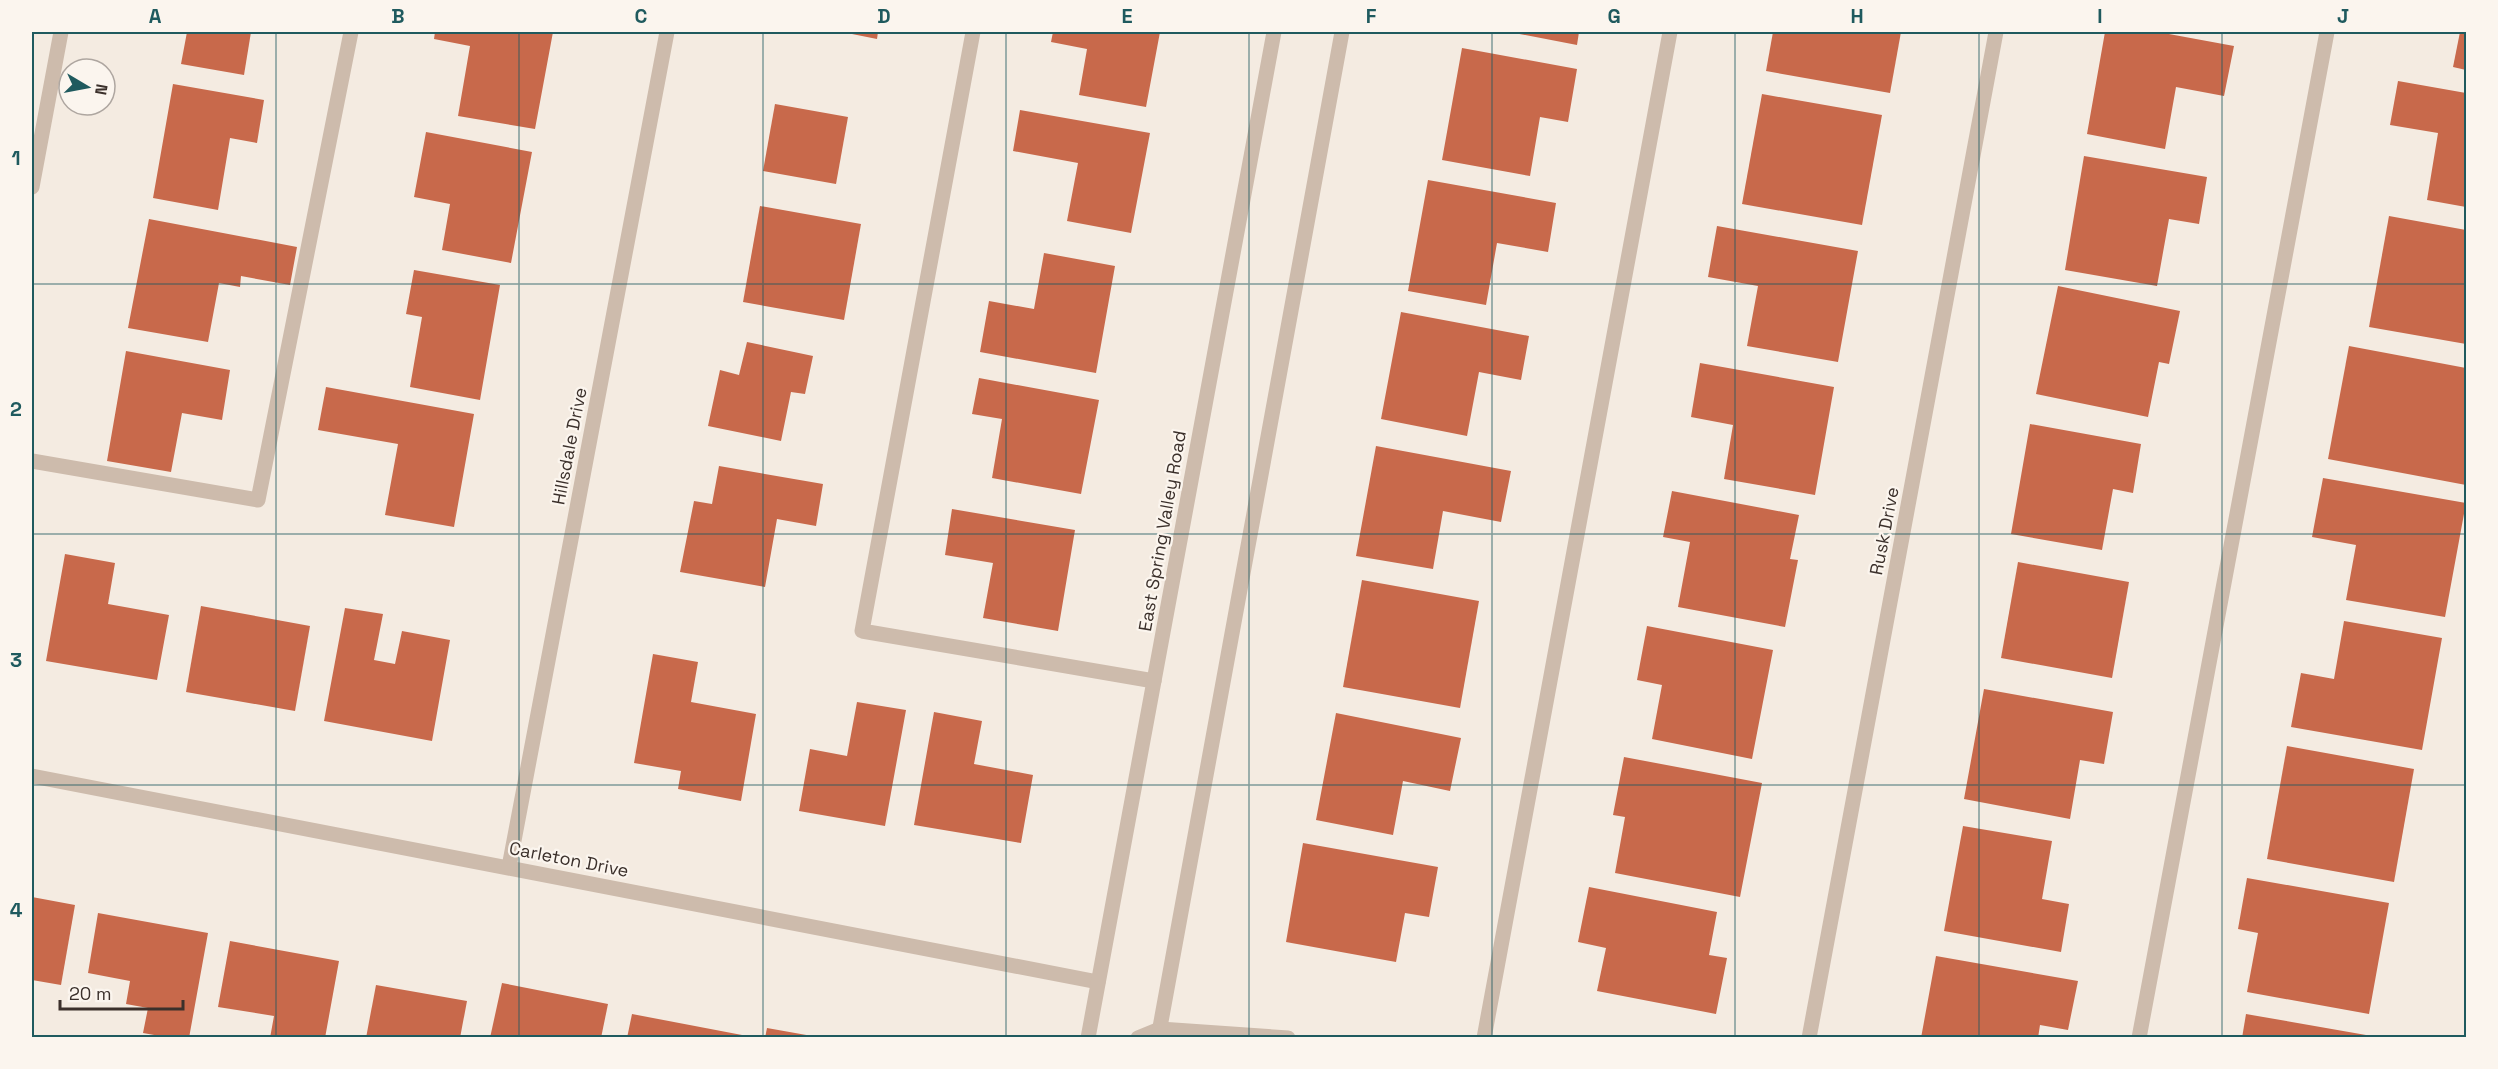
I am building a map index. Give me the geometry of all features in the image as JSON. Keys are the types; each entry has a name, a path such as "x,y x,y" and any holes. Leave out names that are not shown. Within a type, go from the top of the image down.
{"street":[{"path":"32,187 61,32"},
{"path":"32,461 258,500 351,32"},
{"name":"Hillsdale Drive","path":"509,867 667,32"},
{"path":"973,32 862,631 1154,681"},
{"name":"East Spring Valley Road","path":"1088,1038 1274,32"},
{"path":"1159,1033 1342,32"},
{"path":"1484,1038 1670,32"},
{"name":"Rusk Drive","path":"1809,1038 1996,32"},
{"path":"2139,1038 2327,32"},
{"name":"Carleton Drive","path":"32,776 1098,982"},
{"path":"1138,1038 1159,1033 1288,1038"}],"building":[{"path":"187,32 251,32 244,75 181,64"},
{"path":"435,32 553,32 535,129 458,116 470,46 434,39"},
{"path":"842,32 878,32 877,39"},
{"path":"1053,32 1160,32 1146,107 1079,95 1087,49 1051,42"},
{"path":"1509,32 1579,32 1577,45"},
{"path":"1773,32 1901,32 1890,93 1766,71"},
{"path":"2105,32 2158,32 2234,46 2224,96 2176,87 2165,149 2087,134"},
{"path":"2460,32 2466,32 2466,70 2453,67"},
{"path":"1462,48 1577,69 1568,122 1540,117 1530,176 1442,160"},
{"path":"2398,81 2466,93 2466,207 2427,200 2438,133 2390,125"},
{"path":"173,84 264,100 257,143 230,138 218,210 153,198"},
{"path":"1762,94 1882,115 1862,225 1742,204"},
{"path":"775,104 848,117 836,184 763,171"},
{"path":"1020,110 1150,133 1131,233 1067,221 1078,163 1013,151"},
{"path":"426,132 532,152 511,263 442,250 450,204 414,197"},
{"path":"2084,156 2207,177 2199,224 2169,219 2157,286 2065,270"},
{"path":"1428,180 1556,203 1548,252 1497,243 1486,305 1408,291"},
{"path":"760,206 861,224 844,320 743,302"},
{"path":"2389,216 2466,230 2466,344 2369,327"},
{"path":"149,219 297,247 290,285 241,276 240,287 219,283 208,342 128,328"},
{"path":"1717,226 1858,251 1838,362 1747,346 1758,286 1708,277"},
{"path":"1044,253 1115,266 1096,373 980,352 989,301 1034,309"},
{"path":"414,270 500,285 480,400 410,387 422,317 406,314"},
{"path":"2058,286 2180,311 2169,364 2159,362 2148,417 2036,394"},
{"path":"1401,312 1529,336 1521,380 1479,372 1467,436 1381,419"},
{"path":"747,342 813,356 805,394 791,392 781,441 708,426 720,370 739,375"},
{"path":"2349,346 2466,368 2466,485 2328,459"},
{"path":"126,351 230,370 222,420 182,413 171,472 107,461"},
{"path":"1700,363 1834,387 1815,495 1724,479 1733,425 1691,417"},
{"path":"979,378 1099,400 1081,494 992,478 1002,419 972,414"},
{"path":"326,387 474,414 454,527 385,515 398,444 318,430"},
{"path":"2030,424 2141,444 2133,493 2113,489 2102,550 2011,534"},
{"path":"1376,446 1511,471 1501,522 1443,511 1433,569 1356,556"},
{"path":"719,466 823,484 816,526 777,519 765,587 680,572 694,501 712,504"},
{"path":"2323,478 2466,503 2445,617 2346,600 2356,545 2312,537"},
{"path":"1672,491 1799,515 1790,559 1798,560 1785,627 1678,607 1690,542 1663,537"},
{"path":"952,509 1075,530 1058,631 983,618 993,563 945,555"},
{"path":"65,554 115,563 108,604 169,615 157,680 46,661"},
{"path":"2018,562 2129,582 2112,678 2001,658"},
{"path":"1362,580 1479,601 1460,708 1343,687"},
{"path":"201,606 310,626 295,711 186,692"},
{"path":"345,608 383,614 374,660 395,664 402,631 450,640 432,741 324,721"},
{"path":"2344,621 2442,638 2422,750 2291,727 2301,673 2334,679"},
{"path":"1647,626 1773,650 1752,759 1652,739 1662,685 1637,680"},
{"path":"653,654 698,662 691,702 756,714 741,801 678,789 681,771 634,763"},
{"path":"1984,689 2113,712 2104,764 2080,760 2070,819 1964,799"},
{"path":"857,702 906,710 885,826 799,811 810,749 847,756"},
{"path":"934,712 982,721 974,764 1033,775 1021,843 914,825"},
{"path":"1336,713 1461,738 1450,791 1403,781 1393,835 1316,820"},
{"path":"2287,746 2414,769 2394,882 2267,859"},
{"path":"1624,757 1762,783 1740,897 1615,873 1625,817 1613,815"},
{"path":"1963,826 2052,841 2042,899 2069,904 2061,952 1944,931"},
{"path":"1303,843 1438,867 1429,917 1405,913 1396,962 1286,942"},
{"path":"2247,878 2389,903 2369,1014 2247,992 2258,933 2238,929"},
{"path":"1589,887 1717,912 1709,955 1727,958 1716,1014 1597,991 1606,948 1578,942"},
{"path":"32,897 75,905 61,985 32,980"},
{"path":"98,913 208,933 189,1038 171,1038 143,1033 148,1008 126,1004 130,981 88,973"},
{"path":"230,941 339,961 325,1038 270,1038 274,1016 218,1007"},
{"path":"1936,956 2078,981 2068,1030 2040,1025 2038,1038 1921,1038"},
{"path":"502,983 608,1004 601,1038 490,1038"},
{"path":"376,985 467,1001 460,1038 366,1038"},
{"path":"632,1014 742,1035 741,1038 627,1038"},
{"path":"2246,1014 2366,1035 2366,1038 2242,1038"},
{"path":"767,1028 812,1036 812,1038 765,1038"}]}
